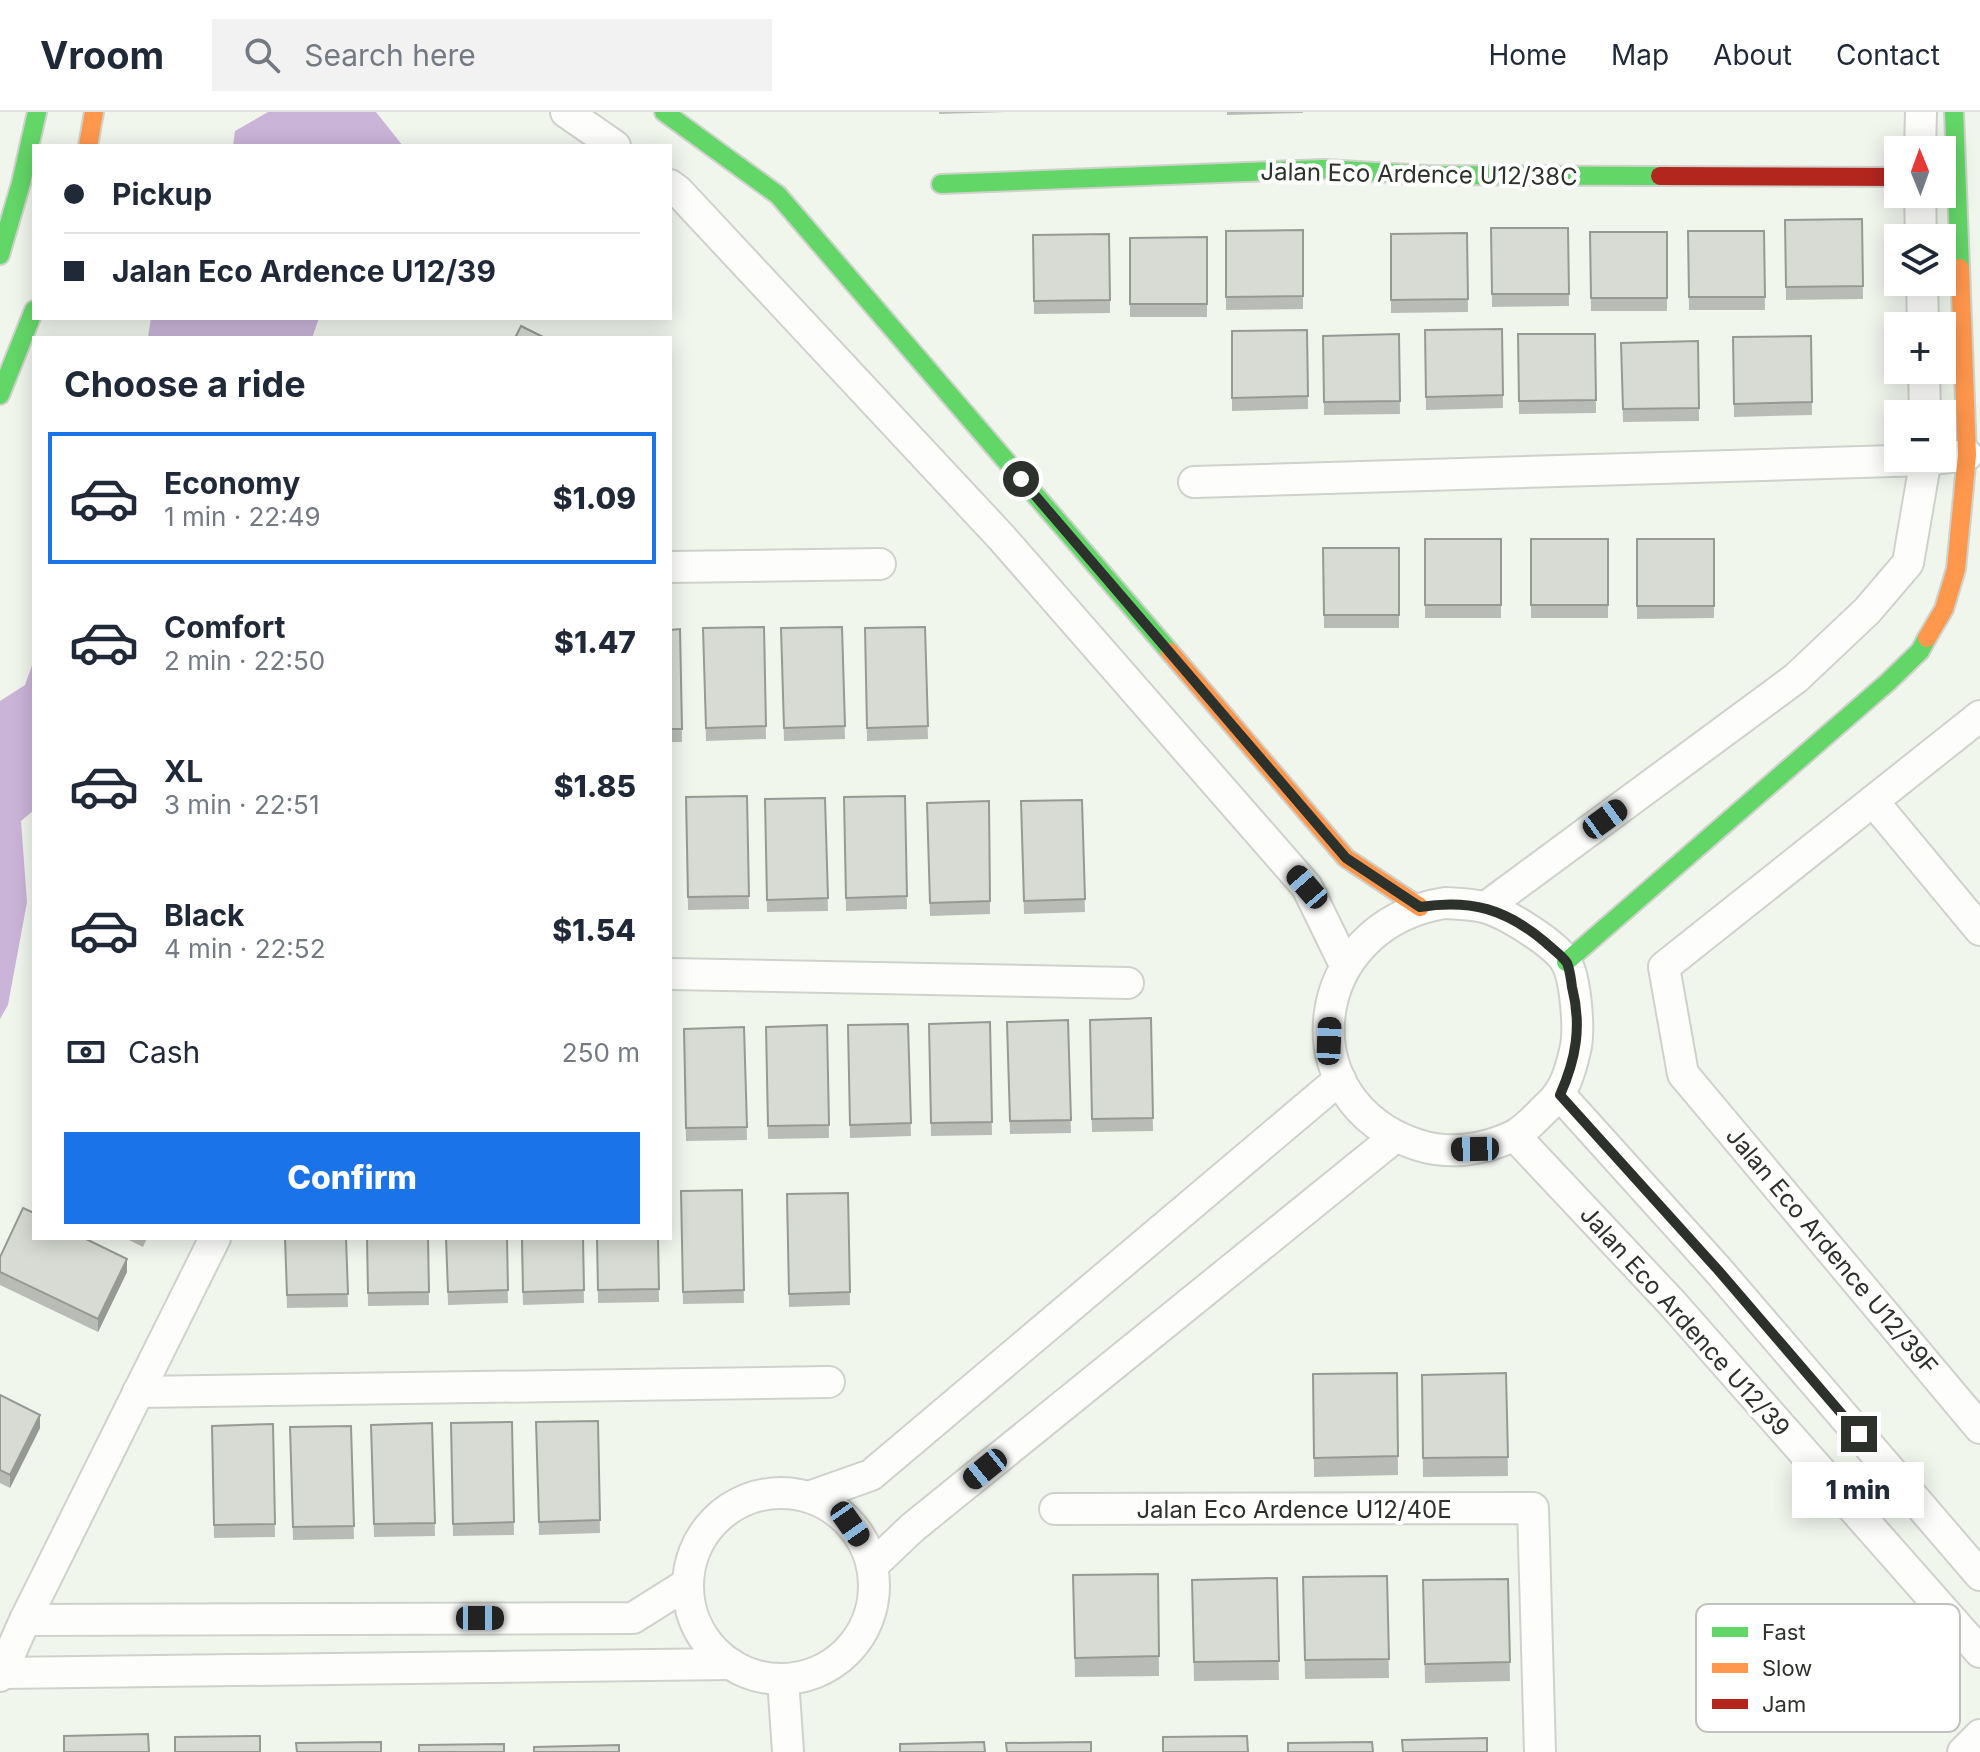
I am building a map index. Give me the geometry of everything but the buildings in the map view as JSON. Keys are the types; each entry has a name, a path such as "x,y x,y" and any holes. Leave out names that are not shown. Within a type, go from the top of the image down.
{"street":[{"path":"0,255 37,112"},
{"path":"88,144 94,112"},
{"path":"566,112 612,144"},
{"path":"664,112 778,195 1346,858 1420,907"},
{"path":"1920,136 1921,112"},
{"path":"1566,962 1920,651 1944,609 1956,569 1967,455 1959,173 1954,112"},
{"name":"Jalan Eco Ardence U12/38C","path":"941,184 1324,169 1427,175 1884,177"},
{"path":"672,186 1002,538 1307,887 1345,965"},
{"path":"0,395 32,315"},
{"path":"1956,456 1967,455"},
{"path":"1194,482 1884,460"},
{"path":"1486,907 1796,678 1867,611 1908,563 1924,472"},
{"path":"672,567 880,564"},
{"path":"1980,716 1873,801 1980,930"},
{"name":"Jalan Eco Ardence U12/39F","path":"1873,801 1664,967 1683,1074 1980,1428"},
{"path":"1445,903 1486,907 1523,923 1566,962 1576,1004 1578,1040 1560,1095 1515,1136 1475,1149 1434,1150 1395,1137 1362,1112 1340,1079 1329,1041 1331,1002 1345,965 1371,934 1401,914 1420,907 1445,903"},
{"path":"672,974 1128,983"},
{"path":"809,1497 871,1475 1340,1079"},
{"path":"1560,1095 1729,1282 1980,1575"},
{"name":"Jalan Eco Ardence U12/39","path":"1515,1136 1672,1303 1938,1604"},
{"path":"872,1566 912,1528 1395,1137"},
{"path":"214,1240 25,1620 1,1675 731,1664"},
{"path":"138,1392 829,1382"},
{"path":"786,1493 809,1497 831,1508 850,1524 864,1543 872,1566 874,1590 870,1614 860,1636 844,1655 824,1668 783,1679 753,1674 731,1664 712,1648 698,1628 687,1584 692,1558 702,1536 718,1517 738,1503 761,1495 786,1493"},
{"name":"Jalan Eco Ardence U12/40E","path":"1055,1509 1533,1508 1540,1752"},
{"path":"25,1620 633,1618 687,1584"},
{"name":"Jalan Eco Ardence U12/39","path":"1960,1629 1980,1652"},
{"path":"783,1679 788,1752"},
{"path":"1963,1752 1980,1735"}],"shaded area":[{"path":"268,112 376,112 401,144 233,144 235,131"},
{"path":"151,320 318,320 313,336 148,336"},
{"path":"32,666 32,812 21,821 27,902 8,1005 0,1019 0,701 25,685"}],"traffic: fast":[{"path":"0,255 37,112"},
{"path":"664,112 778,195 1170,652"},
{"path":"1954,112 1960,268"},
{"path":"941,184 1324,169 1427,175 1660,176"},
{"path":"0,395 32,315"},
{"path":"1566,962 1888,682 1920,651 1927,638"}],"traffic: slow":[{"path":"88,144 94,112"},
{"path":"1927,638 1944,609 1956,569 1967,455 1960,268"},
{"path":"1170,652 1346,858 1420,907"}],"traffic: jam":[{"path":"1660,176 1884,177"}],"route":[{"path":"1021,479 1346,858 1420,907 1445,903 1486,907 1523,923 1566,962 1576,1004 1578,1040 1560,1095 1718,1270 1859,1434"}]}
